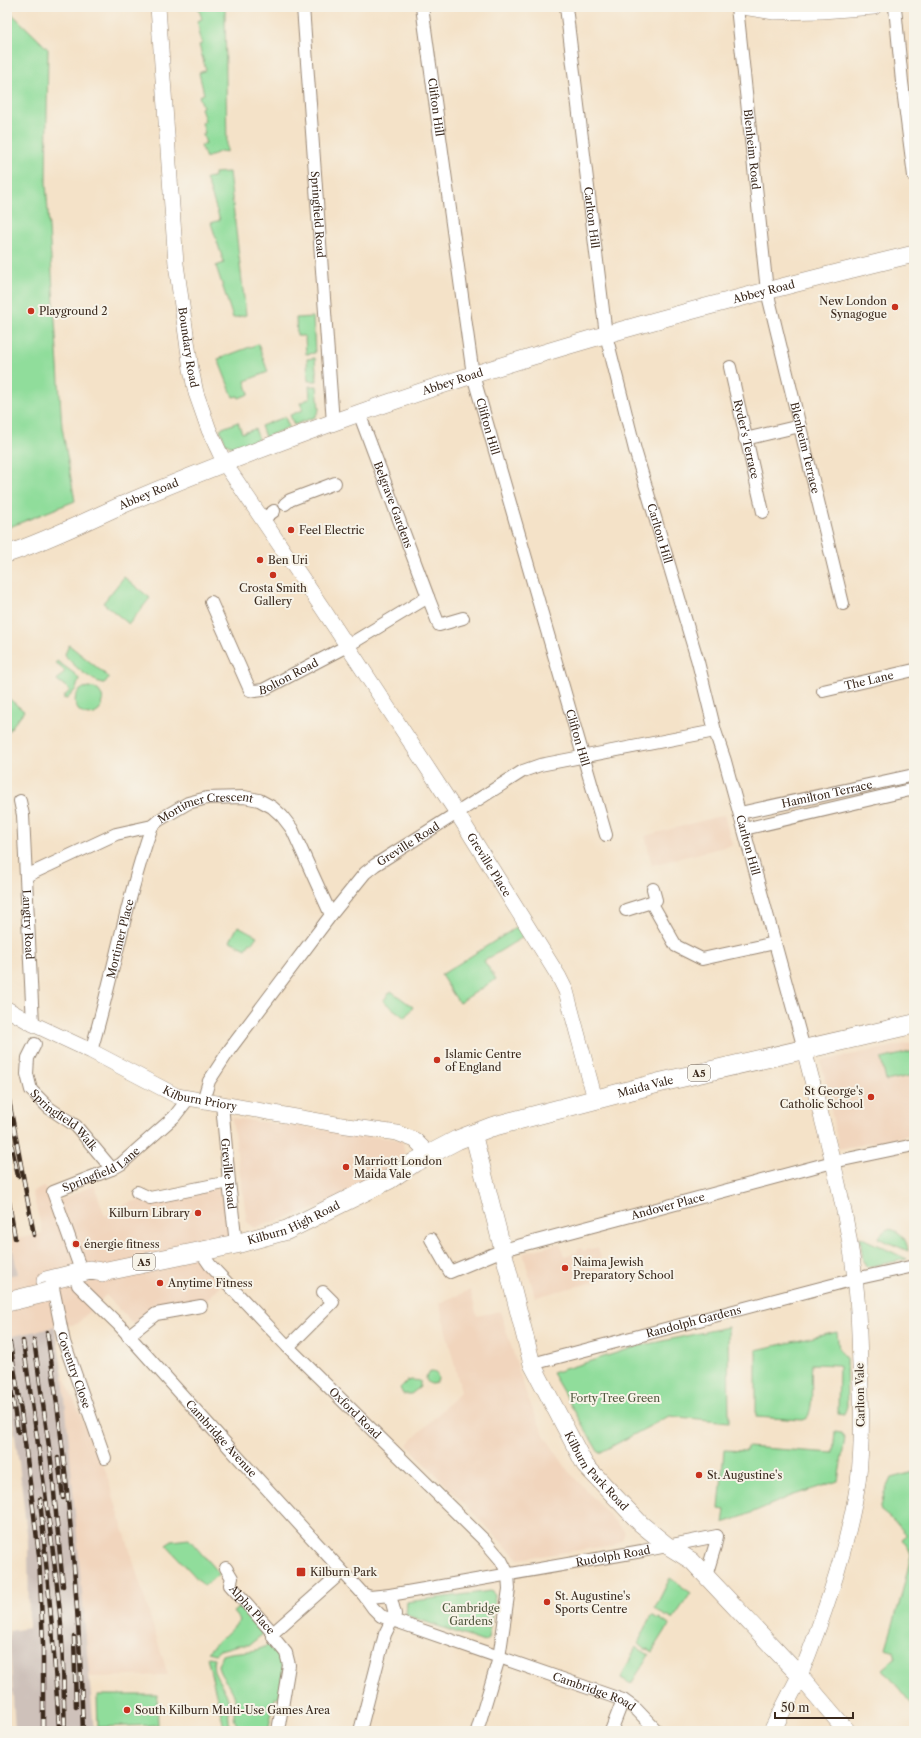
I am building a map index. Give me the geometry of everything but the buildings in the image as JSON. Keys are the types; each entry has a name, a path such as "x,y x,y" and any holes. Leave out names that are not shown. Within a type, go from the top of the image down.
{"main road":[{"name":"Abbey Road","path":"7,554 62,533 123,505 225,464 359,413 473,375 606,335 767,291 914,254"},
{"name":"Maida Vale","path":"473,1133 490,1127 595,1099 914,1024"},
{"name":"Kilburn High Road","path":"7,1290 65,1281 201,1252 287,1230 390,1178 422,1158 473,1133"},
{"name":"Kilburn Park Road","path":"473,1133 532,1364 585,1465 641,1524 668,1546 692,1561 800,1676 847,1731"},
{"name":"Kilburn High Road","path":"7,1302 65,1281"},
{"name":"Carlton Vale","path":"772,1731 800,1676"}],"street":[{"name":"Boundary Road","path":"158,7 169,184 176,264 184,331 191,370 200,405 215,444 225,464 268,515 347,646"},
{"name":"Springfield Road","path":"303,7 333,423"},
{"name":"Clifton Hill","path":"422,7 473,375 606,835"},
{"name":"Carlton Hill","path":"566,7 606,335 635,450 696,655 715,731 740,813 804,1049"},
{"name":"Blenheim Road","path":"736,7 767,291"},
{"path":"743,7 774,12 822,11 874,7"},
{"path":"895,7 902,82 914,176"},
{"name":"Blenheim Terrace","path":"767,291 843,604"},
{"name":"Ryder's Terrace","path":"730,366 745,440 763,512"},
{"name":"Belgrave Gardens","path":"359,413 439,625 463,618"},
{"path":"745,440 800,426"},
{"path":"285,504 290,500 335,483"},
{"path":"347,646 428,597"},
{"name":"Bolton Road","path":"211,602 250,690 263,690 347,646"},
{"name":"Greville Place","path":"347,646 456,812 564,985 595,1099"},
{"name":"The Lane","path":"823,691 914,670"},
{"name":"Greville Road","path":"203,1101 216,1068 331,915 365,873 375,864 523,771 540,765 583,756 715,731"},
{"name":"Hamilton Terrace","path":"740,813 914,774"},
{"name":"Hamilton Terrace","path":"744,829 914,789"},
{"name":"Mortimer Crescent","path":"26,876 116,834 152,826 159,820 188,803 207,798 244,798 259,800 272,807 282,816 292,829 331,915"},
{"name":"Langtry Road","path":"20,801 22,808 26,876 33,1024"},
{"name":"Mortimer Place","path":"91,1051 104,1006 132,893 152,826"},
{"path":"626,910 656,900 653,889"},
{"path":"651,902 676,946 702,959 775,942"},
{"name":"Kilburn Priory","path":"7,1009 33,1024 91,1051 177,1096 347,1126 396,1133 415,1140 422,1158"},
{"name":"Springfield Walk","path":"35,1044 28,1058 27,1074 31,1090 49,1108 76,1126 112,1169"},
{"name":"Carlton Vale","path":"800,1676 818,1628 845,1545 858,1482 862,1399 855,1279 847,1228 833,1162 804,1049"},
{"name":"Springfield Lane","path":"65,1281 78,1262 53,1192 121,1164 174,1117 188,1099"},
{"name":"Greville Road","path":"222,1104 236,1244"},
{"name":"Andover Place","path":"432,1239 450,1272 503,1250 833,1162 914,1145"},
{"path":"137,1192 150,1198 229,1182"},
{"name":"Oxford Road","path":"201,1252 210,1265 288,1347 484,1540 501,1560 508,1574"},
{"name":"Randolph Gardens","path":"532,1364 855,1279 914,1266"},
{"name":"Cambridge Avenue","path":"65,1281 92,1297 363,1594"},
{"name":"Coventry Close","path":"65,1281 64,1342 105,1458"},
{"path":"288,1347 333,1302 323,1292"},
{"path":"128,1336 156,1314 201,1306"},
{"name":"Rudolph Road","path":"508,1574 668,1546 716,1536 715,1546 706,1576"},
{"name":"Alpha Place","path":"226,1568 232,1578 230,1585 273,1633 342,1572"},
{"path":"363,1594 370,1597 390,1596 508,1574 509,1589 499,1658 477,1731"},
{"path":"363,1594 376,1612 381,1616 499,1658"},
{"path":"360,1731 385,1634 395,1614 390,1596"},
{"path":"273,1633 273,1637 286,1653 289,1665 278,1731"},
{"name":"Cambridge Road","path":"499,1658 578,1683 623,1700 637,1710 657,1731"},
{"path":"611,1731 623,1700"}],"shaded area":[{"path":"724,815 732,845 652,865 645,836"},
{"name":"St George's Catholic School","path":"914,1042 914,1134 839,1149 821,1061"},
{"path":"232,1118 402,1140 406,1158 362,1186 317,1208 255,1228 247,1222"},
{"path":"94,1185 105,1216 130,1202 223,1185 231,1236 183,1245 222,1284 203,1304 155,1313 137,1328 106,1295 77,1324 7,1337 7,1276 18,1274 11,1240 43,1233 32,1192 44,1187 51,1204"},
{"name":"Naima Jewish Preparatory School","path":"560,1243 564,1256 578,1252 577,1249 582,1248 583,1251 598,1247 606,1279 535,1297 523,1253"},
{"path":"13,1250 18,1274 7,1276 7,1251"},
{"path":"470,1290 477,1316 500,1311 528,1399 544,1435 569,1472 625,1532 622,1540 614,1545 518,1559 407,1445 461,1391 439,1303"},
{"path":"55,1327 63,1375 94,1731 15,1731 9,1631 29,1628 28,1543 19,1463 7,1384 7,1337"},
{"path":"63,1375 105,1469 168,1675 88,1677"}],"green space":[{"path":"198,7 225,7 227,152 221,151 206,158 201,146 206,144 202,123 205,121 201,108 203,107 199,96 204,94 199,73 206,70 199,45 202,44 198,32 200,31 197,21 202,19"},
{"path":"7,9 48,49 46,182 62,427 75,501 7,528"},
{"path":"229,172 246,315 233,318 216,266 224,263 211,223 220,220 206,178 214,177 214,173"},
{"path":"313,317 315,353 306,354 305,336 297,336 296,318"},
{"path":"258,344 268,372 245,381 249,394 239,398 238,396 233,397 218,359"},
{"path":"315,358 317,381 308,381 307,359"},
{"path":"309,386 317,386 319,410 315,417 294,425 290,415 303,410 300,403 310,398"},
{"path":"285,417 289,427 265,437 261,426"},
{"path":"238,422 242,433 255,429 259,439 234,448 226,444 220,429"},
{"path":"124,577 150,598 129,624 103,603"},
{"path":"69,645 110,678 104,683 95,680 82,672 67,658 65,654"},
{"path":"57,661 75,674 79,679 76,689 67,699 63,698 70,690 57,680 65,671 55,663"},
{"path":"89,687 99,691 103,701 99,711 89,715 79,711 75,701 79,691"},
{"path":"7,697 24,711 7,733"},
{"path":"238,926 257,936 252,943 250,942 246,949 230,941"},
{"path":"517,927 523,937 484,961 496,979 459,1003 441,975"},
{"path":"391,991 413,1007 405,1018 383,1001"},
{"path":"914,1051 914,1075 886,1081 881,1059"},
{"path":"888,1229 896,1231 905,1239 908,1251 878,1238"},
{"path":"860,1237 907,1259 867,1267 863,1261"},
{"name":"Forty Tree Green","path":"728,1327 729,1422 669,1416 599,1453 552,1373 639,1346"},
{"path":"837,1332 839,1350 846,1357 847,1406 844,1415 838,1414 839,1365 812,1364 811,1403 809,1414 805,1419 756,1417 756,1350"},
{"path":"434,1372 437,1373 437,1383 430,1384 427,1383 426,1376 427,1373"},
{"path":"407,1381 420,1381 420,1387 411,1394 403,1394 400,1388"},
{"path":"835,1432 841,1433 845,1438 838,1481 791,1496 744,1516 723,1523 725,1510 719,1509 724,1450 746,1451 747,1447 833,1453"},
{"path":"914,1472 914,1707 883,1669 895,1659 893,1651 886,1648 911,1556 909,1549 902,1539 907,1535 896,1523 880,1510 884,1493 891,1478"},
{"path":"189,1539 219,1574 204,1586 166,1545 172,1541"},
{"path":"670,1578 691,1593 673,1619 667,1615 666,1617 655,1608"},
{"name":"Cambridge Gardens","path":"491,1591 495,1595 488,1639 484,1642 406,1615 407,1602"},
{"path":"240,1607 263,1634 249,1645 238,1645 220,1650 215,1654 207,1652 240,1621 233,1612"},
{"path":"652,1615 669,1625 652,1652 647,1649 646,1650 638,1643"},
{"path":"269,1644 279,1657 283,1671 279,1698 275,1698 268,1731 246,1730 237,1725 234,1714 234,1695 220,1673 218,1665 222,1655 253,1651"},
{"path":"636,1647 649,1655 631,1684 621,1678"},
{"path":"207,1657 214,1658 214,1670 228,1699 230,1731 225,1731"},
{"name":"South Kilburn Multi-Use Games Area","path":"97,1695 157,1695 158,1725 98,1727"}],"railway":[{"path":"7,1090 34,1235"},
{"path":"7,1124 18,1176"},
{"path":"7,1190 15,1238"},
{"path":"47,1332 71,1531 83,1731"},
{"path":"34,1340 51,1461 63,1586"},
{"path":"23,1341 47,1505 61,1620 65,1731"},
{"path":"10,1343 21,1411 39,1555 43,1644 43,1731"},
{"path":"7,1364 18,1432"},
{"path":"58,1458 63,1498"},
{"path":"40,1499 52,1627 59,1727"},
{"path":"74,1637 76,1707"}],"place":[{"name":"New London Synagogue","path":"895,307"},
{"name":"Playground 2","path":"31,311"},
{"name":"Feel Electric","path":"291,530"},
{"name":"Ben Uri","path":"260,560"},
{"name":"Crosta Smith Gallery","path":"273,575"},
{"name":"Islamic Centre of England","path":"437,1060"},
{"name":"St George's Catholic School","path":"871,1097"},
{"name":"Marriott London Maida Vale","path":"346,1167"},
{"name":"Kilburn Library","path":"198,1213"},
{"name":"énergie fitness","path":"76,1244"},
{"name":"Naima Jewish Preparatory School","path":"565,1268"},
{"name":"Anytime Fitness","path":"160,1283"},
{"name":"St. Augustine's","path":"699,1475"},
{"name":"Kilburn Park","path":"301,1572"},
{"name":"St. Augustine's Sports Centre","path":"547,1602"},
{"name":"South Kilburn Multi-Use Games Area","path":"127,1710"}]}
